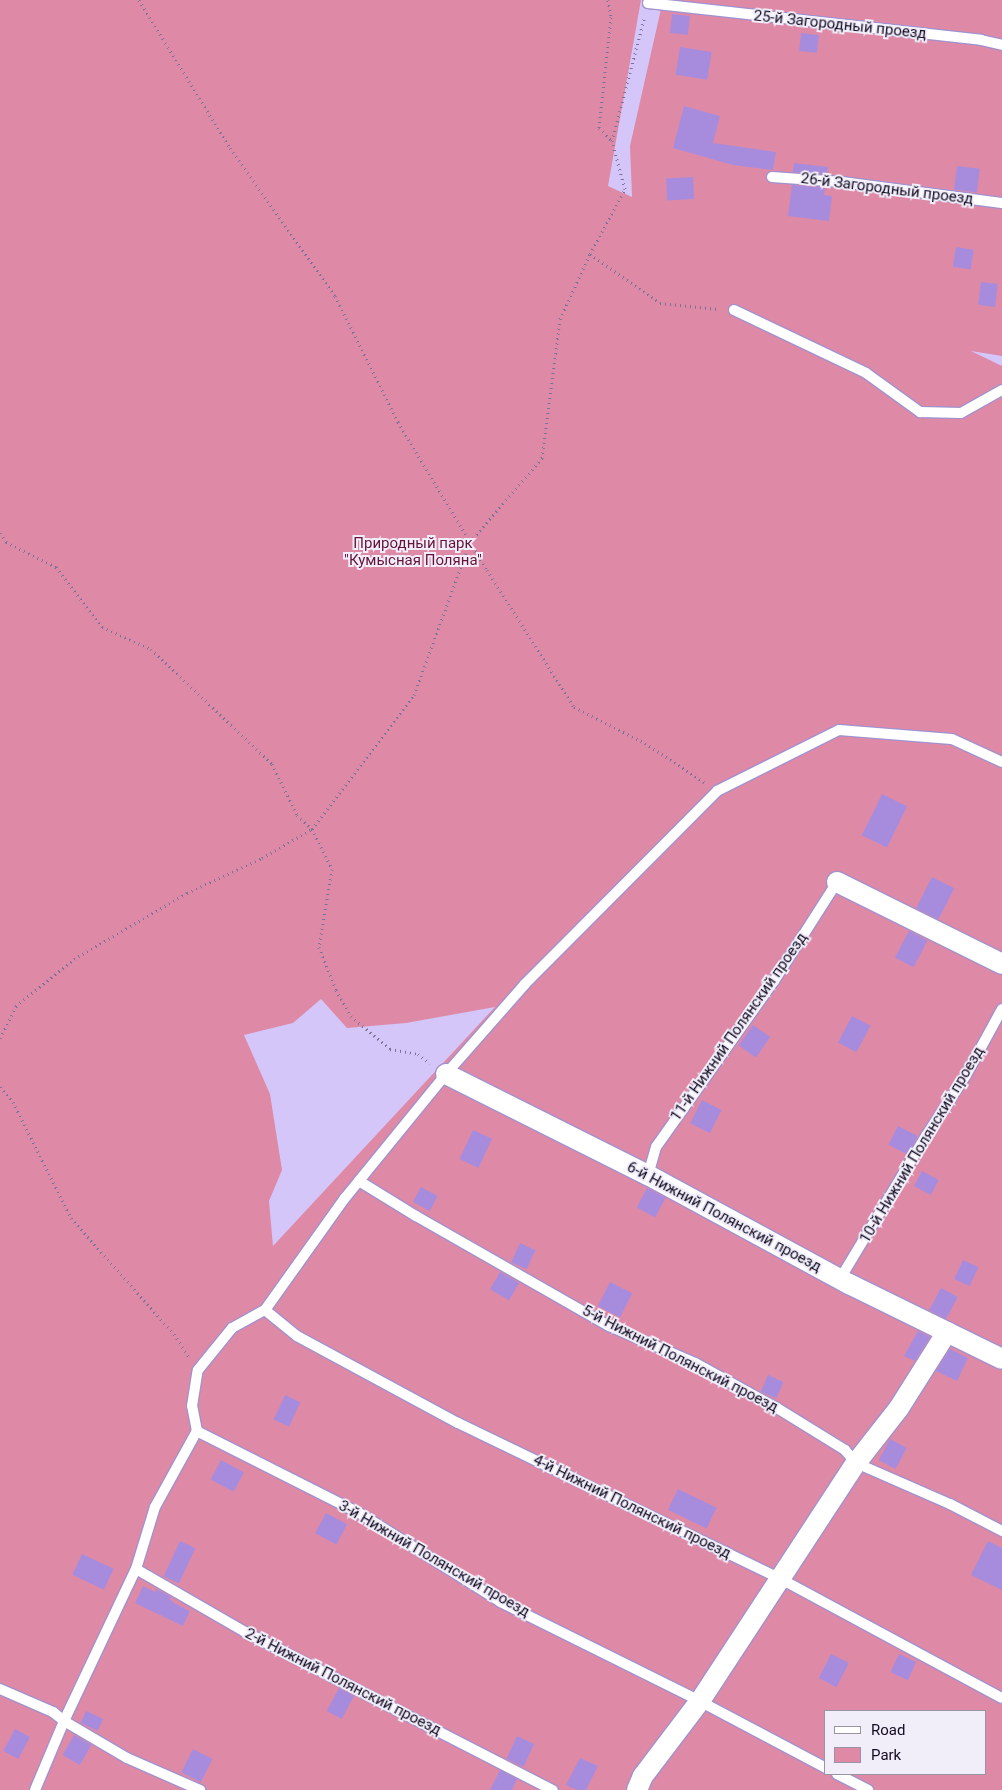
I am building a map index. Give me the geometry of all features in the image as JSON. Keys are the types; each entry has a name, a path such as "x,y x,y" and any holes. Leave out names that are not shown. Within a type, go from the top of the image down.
{"street":[{"path":"837,882 1002,964"},
{"name":"6-й Нижний Полянский проезд","path":"446,1074 648,1176 840,1279 1002,1359"},
{"path":"637,1790 643,1776 700,1701 856,1462 899,1408 947,1332"}],"lane":[{"name":"25-й Загородный проезд","path":"648,3 981,40 1002,45"},
{"name":"26-й Загородный проезд","path":"772,177 842,182 1002,203"},
{"path":"734,310 866,373 920,412 961,413 1002,390"},
{"path":"35,1790 64,1721 136,1569 155,1507 197,1431 192,1406 198,1370 232,1328 265,1310 359,1181 446,1074 525,984 717,791 839,730 952,738 1002,762"},
{"name":"11-й Нижний Полянский проезд","path":"648,1176 656,1147 774,981 837,882"},
{"name":"10-й Нижний Полянский проезд","path":"840,1279 926,1136 966,1075 1002,1010"},
{"name":"5-й Нижний Полянский проезд","path":"359,1181 416,1216 609,1326 695,1363 777,1408 845,1450 856,1462 950,1504 1002,1531"},
{"name":"4-й Нижний Полянский проезд","path":"265,1310 297,1336 458,1423 779,1578 1002,1698"},
{"name":"3-й Нижний Полянский проезд","path":"197,1431 359,1513 501,1602 700,1701 824,1767"},
{"name":"2-й Нижний Полянский проезд","path":"136,1569 245,1632 553,1790"},
{"path":"0,1689 53,1712 64,1721 127,1758 200,1790"},
{"path":"839,1775 868,1790"}],"path":[{"path":"139,0 230,148 335,296 398,422 470,542 574,707 645,742 717,791"},
{"path":"608,0 611,17 599,128 612,141"},
{"path":"0,1038 16,1006 74,959 187,893 262,858 312,829 414,695 470,542 542,458 560,319 590,254 624,189 612,141 648,3"},
{"path":"590,254 660,303 734,310"},
{"path":"0,533 6,542 56,567 102,626 151,649 272,764 297,815 312,829 332,869 319,947 336,990 351,1016 390,1049 418,1054 446,1074"},
{"path":"0,1087 13,1102 71,1218 174,1334 198,1370"}],"green space":[{"name":"Природный парк \"Кумысная Поляна\"","path":"0,0 641,0 608,186 632,197 630,146 663,0 1002,0 1002,356 971,351 1002,366 1002,1790 0,1790","holes":["321,999 347,1028 406,1023 495,1007 273,1246 269,1201 282,1170 270,1094 244,1035 293,1023"]}],"building":[{"path":"672,14 690,16 688,35 670,33"},
{"path":"801,33 819,35 817,53 799,51"},
{"path":"680,47 712,52 707,80 676,75"},
{"path":"684,106 720,116 713,143 776,152 773,170 733,165 673,148"},
{"path":"794,163 828,167 827,174 793,172"},
{"path":"957,166 980,169 977,193 954,190"},
{"path":"693,177 694,199 667,200 666,178"},
{"path":"792,185 825,188 824,195 832,196 829,221 788,216"},
{"path":"956,247 974,250 971,270 953,267"},
{"path":"981,282 998,284 995,307 978,305"},
{"path":"882,794 907,806 887,848 862,835"},
{"path":"932,877 954,888 938,920 916,908"},
{"path":"909,931 928,941 913,967 895,957"},
{"path":"852,1016 871,1026 856,1052 838,1042"},
{"path":"753,1025 770,1037 756,1058 739,1045"},
{"path":"702,1100 722,1110 710,1133 690,1123"},
{"path":"898,1126 918,1136 908,1155 888,1145"},
{"path":"473,1130 492,1139 479,1168 459,1159"},
{"path":"922,1171 939,1180 931,1195 914,1186"},
{"path":"421,1187 438,1196 430,1211 413,1202"},
{"path":"647,1188 666,1198 655,1217 637,1207"},
{"path":"520,1243 535,1250 527,1269 511,1262"},
{"path":"963,1260 978,1267 970,1286 954,1279"},
{"path":"500,1272 519,1283 509,1300 490,1289"},
{"path":"610,1282 632,1293 620,1317 598,1306"},
{"path":"941,1288 958,1297 946,1319 929,1310"},
{"path":"918,1331 930,1337 915,1361 904,1356"},
{"path":"950,1349 968,1358 957,1381 936,1371"},
{"path":"768,1375 784,1382 776,1398 761,1391"},
{"path":"285,1395 300,1402 289,1427 274,1419"},
{"path":"890,1439 907,1448 896,1469 879,1460"},
{"path":"221,1460 244,1472 234,1492 211,1479"},
{"path":"678,1489 717,1508 707,1529 668,1510"},
{"path":"326,1513 347,1524 336,1545 315,1533"},
{"path":"180,1541 195,1548 179,1584 164,1576"},
{"path":"988,1541 1002,1548 1002,1590 971,1575"},
{"path":"82,1554 114,1569 104,1590 72,1575"},
{"path":"143,1586 155,1592 156,1589 171,1597 170,1599 174,1603 190,1611 183,1626 135,1603"},
{"path":"831,1654 849,1663 837,1687 819,1678"},
{"path":"899,1654 916,1662 908,1680 891,1672"},
{"path":"339,1688 354,1696 342,1719 327,1711"},
{"path":"86,1711 103,1719 98,1731 81,1723"},
{"path":"15,1729 30,1737 18,1759 3,1751"},
{"path":"74,1735 91,1745 80,1765 62,1755"},
{"path":"517,1736 534,1744 524,1767 506,1759"},
{"path":"193,1749 213,1759 201,1782 181,1772"},
{"path":"580,1758 598,1766 586,1790 577,1790 566,1785"},
{"path":"500,1770 517,1779 512,1790 490,1790"}]}
